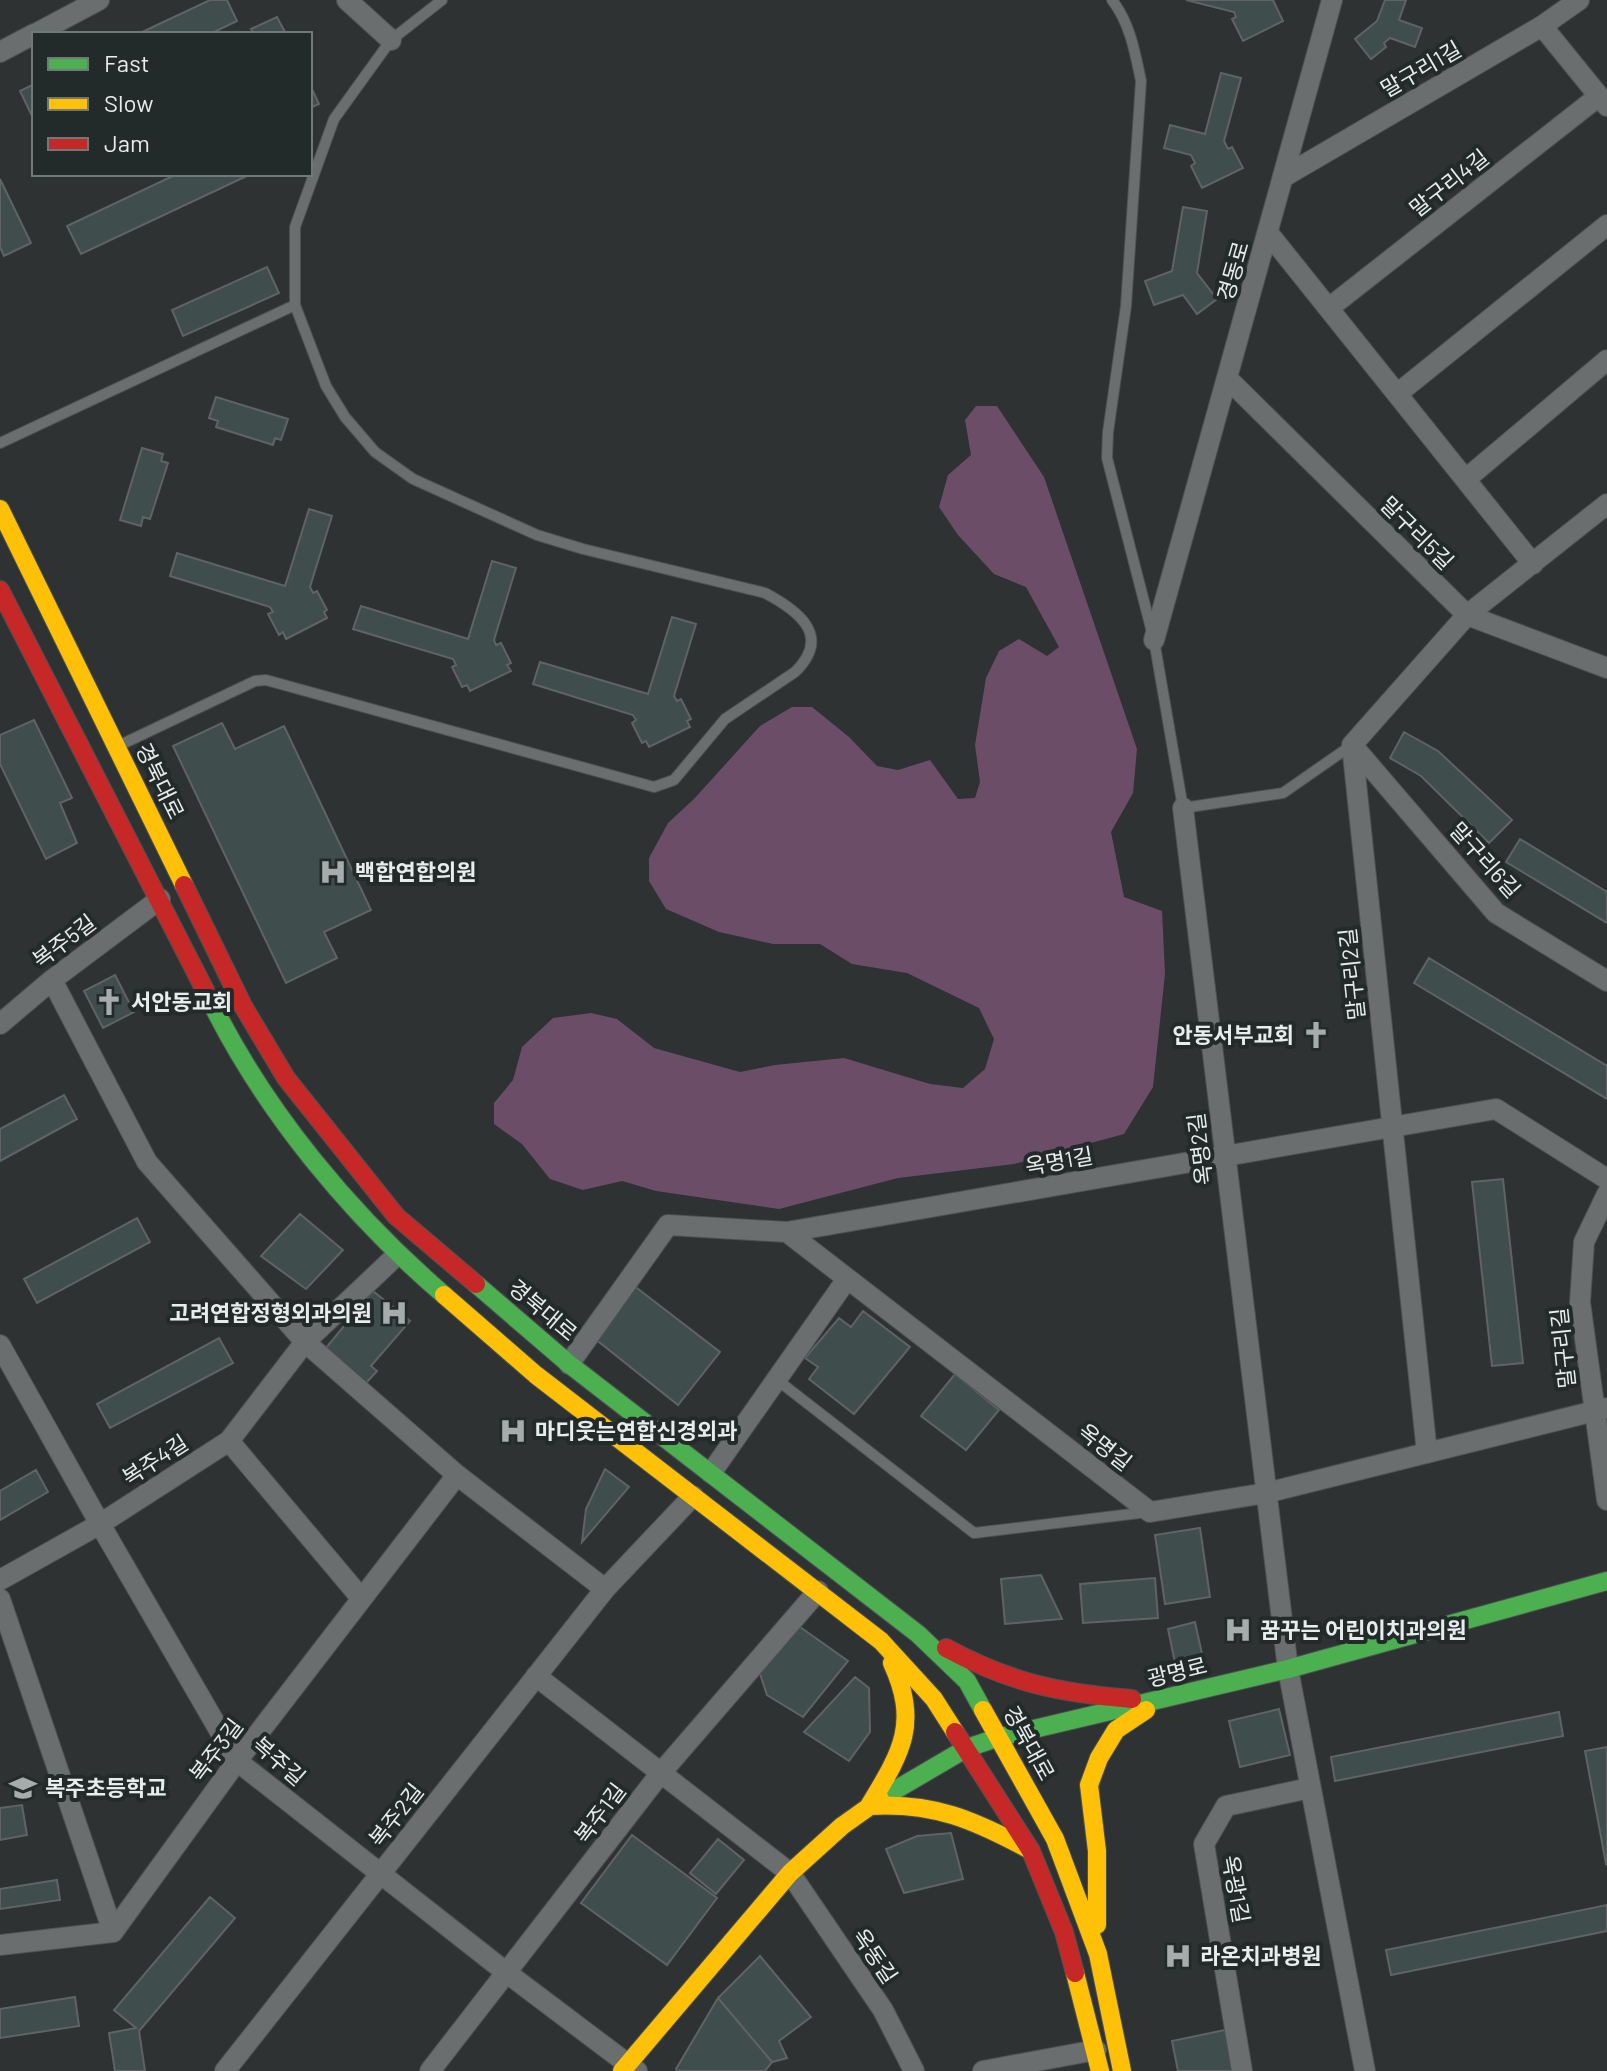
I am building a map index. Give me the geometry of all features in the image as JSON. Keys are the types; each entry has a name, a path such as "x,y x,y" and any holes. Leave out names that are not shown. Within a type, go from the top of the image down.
{"street":[{"path":"38,32 99,0"},
{"path":"347,0 391,40"},
{"name":"경동로","path":"1154,640 1332,0"},
{"name":"말구리1길","path":"1285,176 1542,26 1579,0"},
{"name":"말구리4길","path":"1329,308 1603,101 1542,26"},
{"path":"0,52 32,35"},
{"path":"1397,394 1607,225"},
{"path":"1269,234 1533,564"},
{"path":"1466,479 1607,360"},
{"name":"말구리5길","path":"1228,379 1467,615 1607,668"},
{"path":"1352,745 1467,615 1607,504"},
{"name":"경북대로","path":"0,509 243,1006 286,1078 341,1150 396,1216 569,1364 918,1634 967,1681 1055,1839 1098,1954 1122,2071"},
{"path":"0,590 219,1018 270,1100 335,1188 397,1255 536,1375 881,1641 934,1699 1031,1851 1064,1932 1100,2071"},
{"name":"말구리6길","path":"1352,745 1496,913 1607,981"},
{"name":"말구리2길","path":"1352,745 1427,1453"},
{"name":"옥명2길","path":"1183,808 1288,1669"},
{"name":"복주5길","path":"0,1024 52,980 160,899"},
{"path":"52,980 147,1162 305,1342 457,1475 605,1589"},
{"name":"옥명1길","path":"569,1364 668,1225 787,1232 1496,1109 1607,1179"},
{"name":"말구리길","path":"1607,1194 1584,1242 1580,1302 1600,1410 1607,1500"},
{"name":"옥명길","path":"787,1232 1150,1512"},
{"name":"복주4길","path":"0,1580 100,1524 229,1441 305,1342 397,1255"},
{"path":"711,1473 847,1279"},
{"name":"복주길","path":"0,1345 237,1761 629,2069"},
{"path":"1150,1512 1266,1493 1600,1410"},
{"path":"229,1441 361,1598"},
{"name":"복주3길","path":"113,1932 237,1761 457,1475"},
{"name":"복주2길","path":"225,2071 605,1589 693,1496"},
{"name":"광명로","path":"629,2069 725,1947 790,1873 869,1806 967,1748 1000,1737 1288,1669 1607,1581"},
{"name":"복주1길","path":"430,2071 660,1774 818,1591"},
{"path":"0,1599 113,1932 0,1945"},
{"path":"918,1634 991,1671 1028,1684 1082,1695 1160,1701"},
{"path":"869,1806 904,1743 909,1716 898,1673 881,1641"},
{"path":"1288,1669 1365,2071"},
{"path":"536,1676 790,1873"},
{"path":"1098,1954 1097,1851 1089,1785 1099,1758 1116,1730 1160,1701"},
{"name":"옥광1길","path":"1242,2071 1204,1844 1226,1806 1310,1788"},
{"path":"869,1806 897,1803 946,1809 1031,1851"},
{"name":"옥동길","path":"790,1873 883,2010 914,2071"},
{"path":"983,2071 1096,2050"}],"lane":[{"path":"117,747 255,681 266,680 654,787 674,780 725,719 795,672 810,652 811,636 804,621 791,607 765,593 537,535 413,479 375,452 345,417 326,386 295,305 295,227 299,213 334,119 391,40 442,0"},
{"path":"1112,0 1134,44 1141,81 1126,306 1107,458 1154,640 1183,808 1283,793 1352,745"},
{"path":"0,443 295,305"},
{"path":"776,1379 974,1533 1150,1512"}],"shaded area":[{"path":"976,406 997,406 1044,477 1137,749 1133,793 1111,832 1124,897 1162,911 1165,974 1153,1087 1124,1134 1014,1164 898,1178 779,1209 656,1191 622,1181 583,1190 550,1179 522,1144 494,1124 494,1103 513,1080 522,1047 553,1018 591,1013 617,1019 654,1048 740,1072 844,1058 930,1084 963,1088 985,1069 994,1039 979,1008 907,973 852,964 820,944 773,944 719,932 666,909 649,881 649,858 668,823 760,726 792,707 812,707 849,737 877,766 898,770 930,760 958,799 975,798 980,782 975,745 986,678 999,651 1019,639 1047,656 1059,647 1026,587 994,574 958,535 939,507 948,475 971,455 965,420"}],"building":[{"path":"210,0 227,0 237,21 214,32 142,32"},
{"path":"1186,0 1273,0 1283,21 1243,41 1232,19 1236,17 1234,12"},
{"path":"1385,0 1406,0 1399,20 1422,28 1415,47 1390,38 1384,43 1386,47 1371,59 1355,39 1377,21"},
{"path":"277,17 285,32 253,32 251,29"},
{"path":"1221,73 1241,78 1224,141 1228,149 1232,147 1243,168 1202,188 1191,166 1195,163 1191,155 1164,148 1170,125 1205,134"},
{"path":"32,85 32,116 20,91"},
{"path":"312,89 319,104 312,107"},
{"path":"173,176 247,176 81,254 67,226"},
{"path":"0,179 31,243 4,256 0,247"},
{"path":"1183,207 1207,211 1197,273 1217,299 1197,314 1183,295 1154,305 1145,281 1172,271"},
{"path":"267,267 279,293 183,336 172,310"},
{"path":"216,397 288,419 281,440 275,438 273,445 216,427 218,421 209,418"},
{"path":"142,448 163,454 161,461 168,463 150,519 143,517 141,526 120,520"},
{"path":"309,509 332,516 310,587 313,593 317,591 327,610 324,612 327,618 286,639 283,632 279,635 268,614 273,612 270,607 170,576 177,553 285,586"},
{"path":"492,561 516,568 494,640 496,645 501,643 511,663 507,665 511,671 470,691 467,685 462,687 452,667 456,665 453,659 353,629 361,606 468,639"},
{"path":"672,617 696,624 674,696 677,701 681,699 691,719 687,721 690,727 649,747 646,741 642,743 632,723 636,720 633,715 533,684 540,662 648,694"},
{"path":"34,720 72,798 60,803 77,843 46,859 0,764 0,735"},
{"path":"222,723 235,749 284,726 371,910 324,932 337,958 286,983 173,746"},
{"path":"1404,732 1438,751 1512,820 1489,843 1421,776 1390,758"},
{"path":"1520,839 1607,892 1607,923 1506,862"},
{"path":"1429,958 1607,1066 1607,1099 1414,983"},
{"name":"서안동교회","path":"115,975 134,1012 103,1028 84,991"},
{"path":"64,1095 77,1119 0,1161 0,1129"},
{"path":"1503,1179 1523,1363 1492,1366 1472,1182"},
{"path":"300,1214 343,1250 306,1289 261,1256"},
{"path":"137,1218 150,1242 37,1303 24,1279"},
{"path":"633,1285 720,1352 678,1405 594,1338"},
{"path":"373,1291 410,1321 371,1366 377,1371 366,1383 325,1349"},
{"path":"863,1311 910,1347 854,1414 809,1379 818,1367 805,1358 839,1318 851,1327"},
{"path":"219,1338 233,1363 110,1428 97,1404"},
{"path":"955,1374 999,1410 966,1450 921,1416"},
{"path":"605,1469 629,1487 582,1542 586,1509"},
{"path":"36,1470 48,1492 0,1520 0,1491"},
{"path":"1200,1528 1210,1597 1165,1604 1155,1535"},
{"path":"1041,1575 1062,1619 1005,1624 1001,1579"},
{"path":"1155,1578 1158,1618 1083,1623 1080,1584"},
{"path":"793,1622 848,1661 803,1717 767,1695 758,1668"},
{"path":"1195,1622 1202,1654 1175,1663 1168,1629"},
{"path":"855,1677 869,1688 870,1732 849,1761 804,1732"},
{"path":"1279,1709 1290,1755 1240,1767 1229,1721"},
{"path":"1559,1712 1563,1736 1335,1781 1331,1757"},
{"path":"1607,1747 1607,1863 1606,1864 1585,1751"},
{"path":"22,1805 27,1835 0,1840 0,1808"},
{"path":"951,1833 963,1879 904,1893 886,1849 917,1836"},
{"path":"632,1835 717,1898 667,1965 581,1903"},
{"path":"718,1839 744,1860 716,1894 690,1873"},
{"path":"57,1880 60,1900 0,1909 0,1889"},
{"path":"210,1897 235,1918 139,2031 145,2071 115,2071 109,2033 136,2028 114,2010"},
{"path":"1607,1905 1607,1931 1391,1975 1386,1950"},
{"path":"760,1956 811,2017 779,2041 787,2058 772,2062 718,1998"},
{"path":"75,1997 79,2026 0,2038 0,2009"},
{"path":"718,1998 772,2062 765,2071 676,2069"},
{"path":"1225,2030 1234,2071 1178,2071 1172,2041"}],"traffic: fast":[{"path":"211,1002 258,1083 313,1160 376,1231 444,1295"},
{"path":"476,1284 569,1364 918,1634 967,1681 983,1710"},
{"path":"880,1799 967,1748 1000,1737 1288,1669 1607,1581"}],"traffic: slow":[{"path":"0,509 184,885"},
{"path":"444,1295 536,1375 881,1641 934,1699 955,1732"},
{"path":"892,1663 905,1704 903,1738 898,1754 869,1806 914,1807 953,1815 1030,1850"},
{"path":"983,1710 1055,1839 1098,1954 1122,2071"},
{"path":"1097,1925 1097,1851 1089,1785 1099,1758 1116,1730 1146,1710"},
{"path":"622,2071 790,1873 842,1826 880,1799"},
{"path":"1075,1973 1100,2071"}],"traffic: jam":[{"path":"0,590 211,1002"},
{"path":"184,885 243,1006 286,1078 396,1216 476,1284"},
{"path":"946,1648 1014,1678 1058,1689 1132,1699"},
{"path":"955,1732 1031,1851 1064,1932 1075,1973"}],"place":[{"name":"백합연합의원","path":"333,872"},
{"name":"서안동교회","path":"109,1002"},
{"name":"안동서부교회","path":"1316,1035"},
{"name":"고려연합정형외과의원","path":"394,1313"},
{"name":"마디웃는연합신경외과","path":"513,1431"},
{"name":"꿈꾸는 어린이치과의원","path":"1238,1630"},
{"name":"복주초등학교","path":"23,1788"},
{"name":"라온치과병원","path":"1178,1956"}]}
